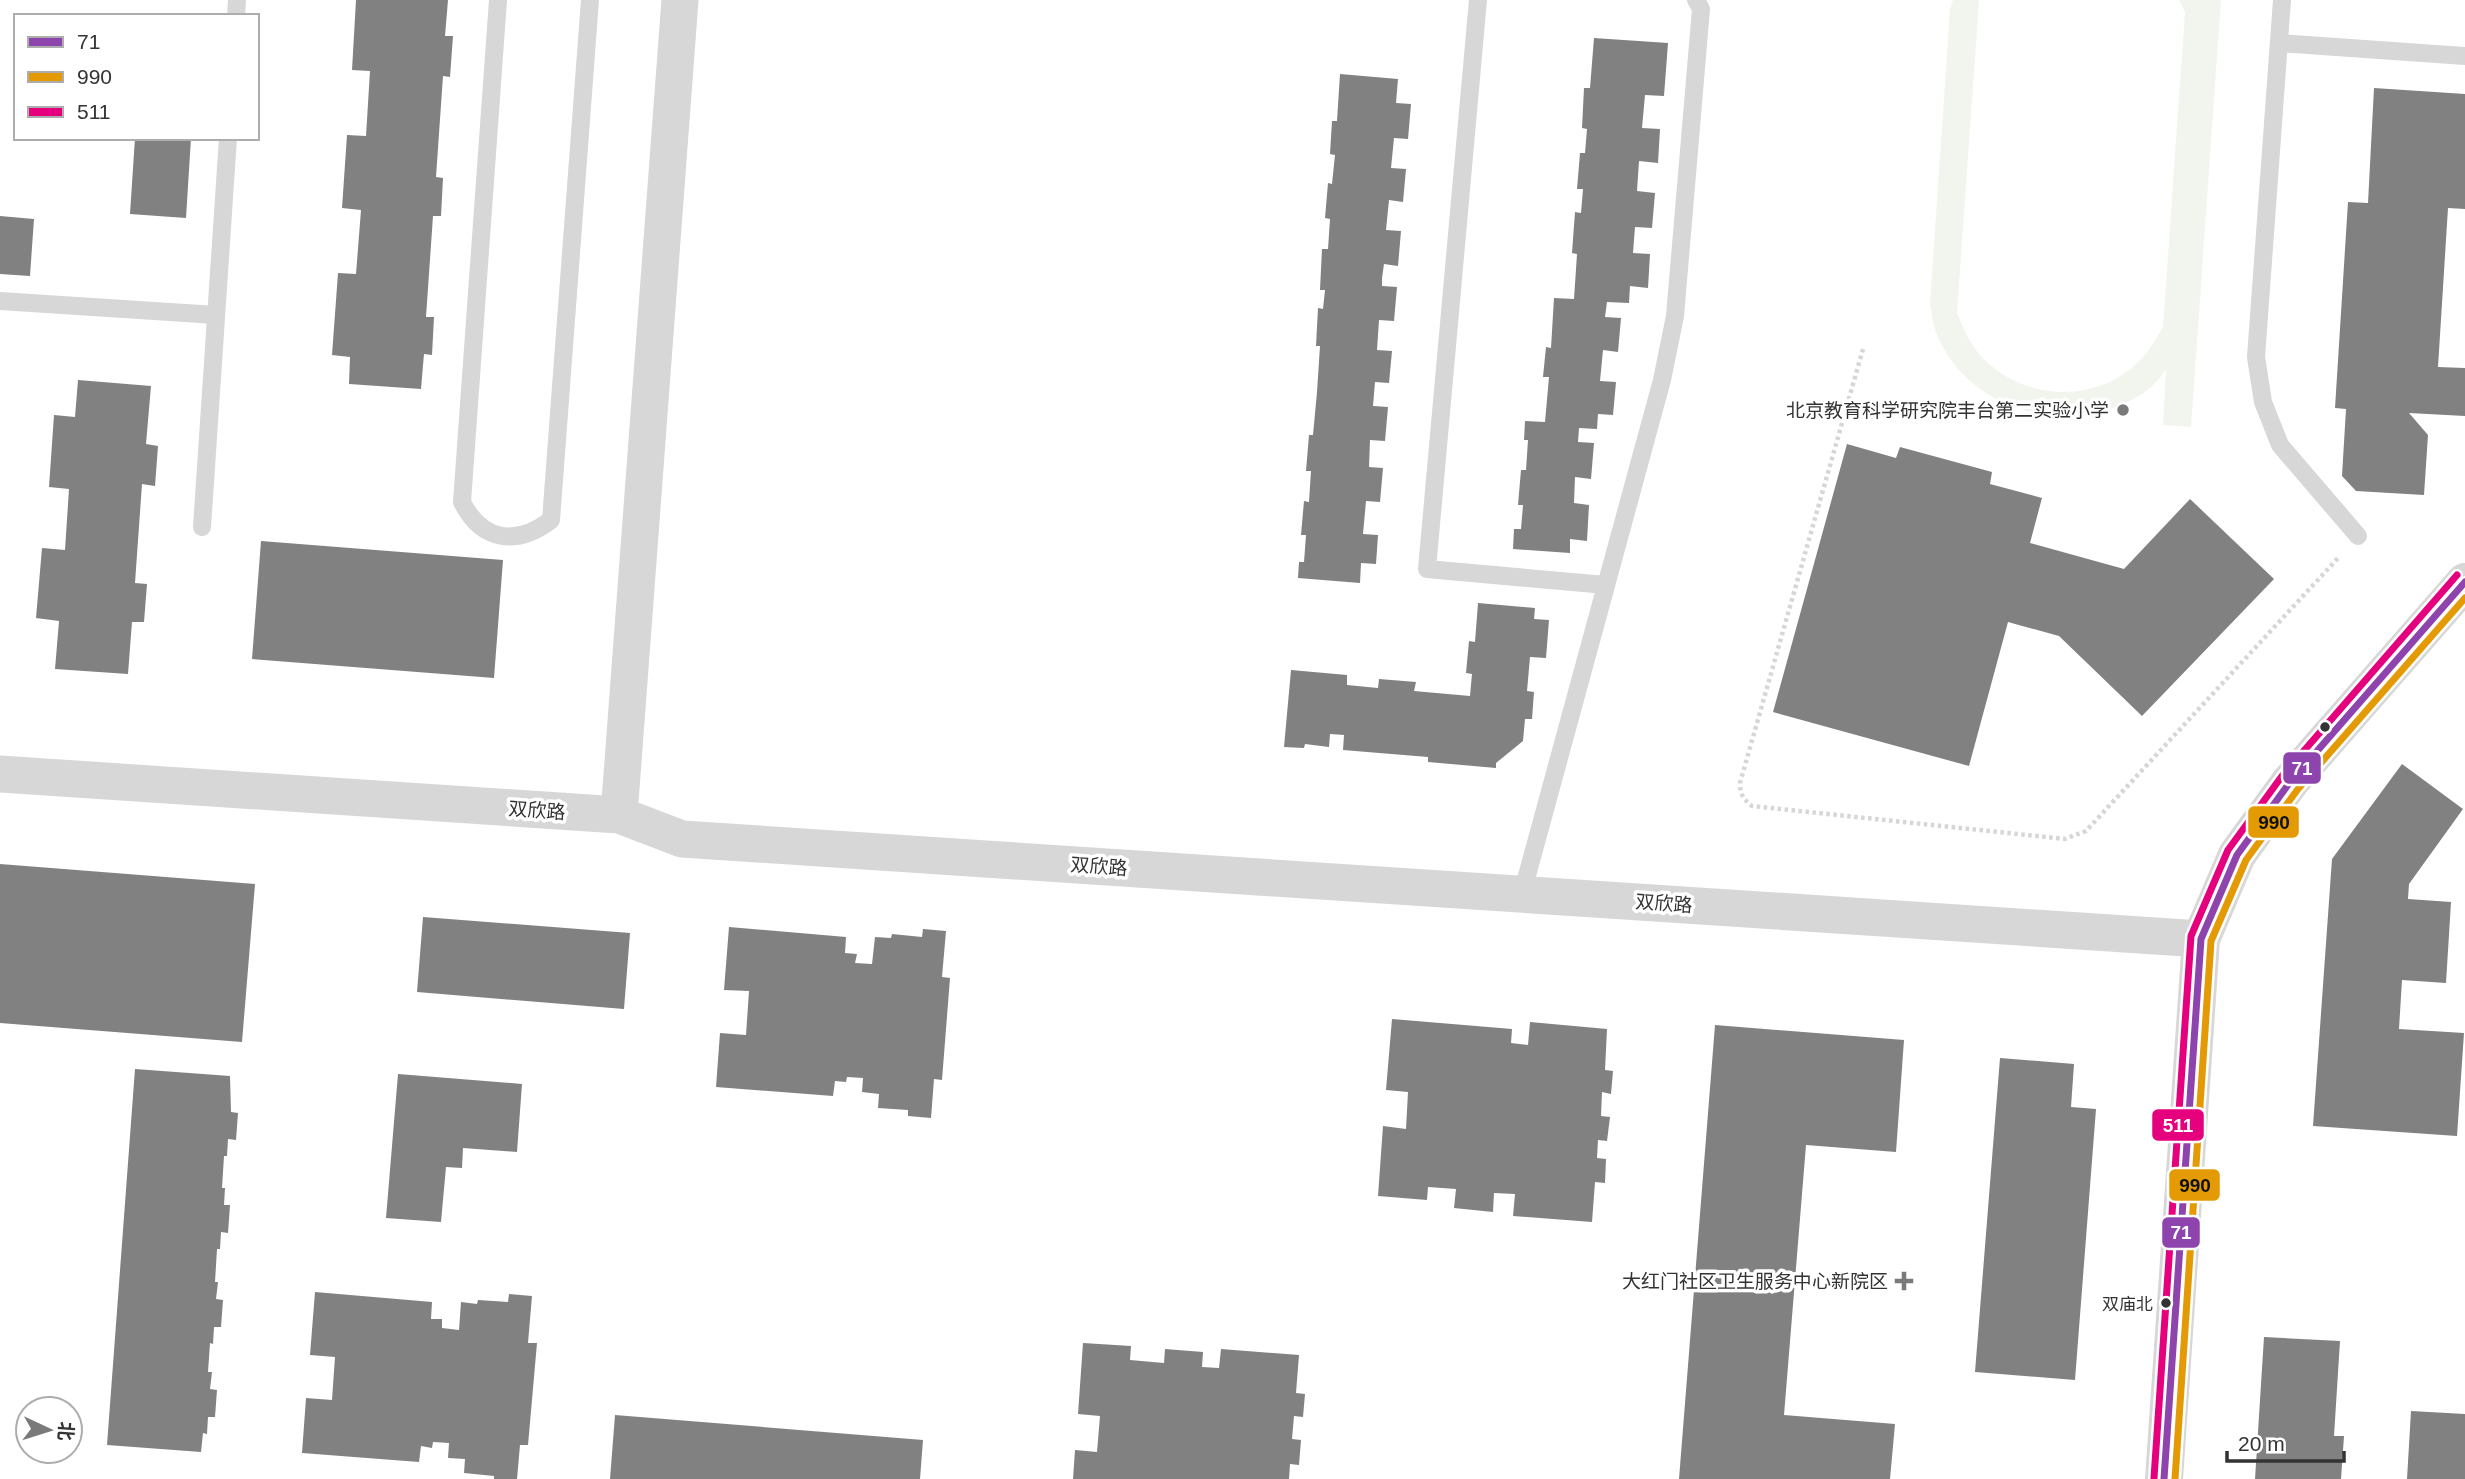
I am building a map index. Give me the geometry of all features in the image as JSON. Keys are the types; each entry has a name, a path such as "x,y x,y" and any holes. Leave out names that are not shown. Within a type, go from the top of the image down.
{"street":[{"path":"619,815 680,0"},
{"path":"2164,1479 2201,939 2237,855 2290,782 2465,582"},
{"name":"双欣路","path":"0,774 619,815 682,839 2201,939"}],"lane":[{"path":"498,0 462,502 469,516 480,527 494,534 510,537 525,536 539,530 551,520 590,0"},
{"path":"1478,0 1427,569 1606,585"},
{"path":"1522,894 1662,380 1675,316 1701,9 1696,0"},
{"path":"2282,0 2256,357 2258,380 2270,424 2280,445 2358,536"},
{"path":"2279,43 2465,56"},
{"path":"202,527 228,140"},
{"path":"0,301 216,315"}],"path":[{"path":"1863,349 1740,783 1744,800 1752,806 2065,839 2086,831 2358,536"}],"shaded area":[{"path":"1953,0 1979,0 1957,313 1973,345 1996,370 2014,381 2055,392 2097,387 2116,379 2143,357 2163,327 2185,12 2179,0 2221,0 2191,427 2163,425 2166,369 2141,395 2124,404 2082,415 2057,416 2032,412 1986,393 1966,377 1949,358 1936,331 1930,304 1950,9"}],"building":[{"path":"356,0 448,0 445,36 453,36 450,77 443,76 436,177 443,178 441,216 433,216 426,317 434,317 432,355 424,354 421,389 349,384 350,357 332,355 338,273 356,274 361,210 342,208 347,135 366,136 370,71 352,70"},
{"path":"1594,38 1668,43 1664,96 1645,95 1642,128 1660,129 1658,163 1639,161 1637,191 1655,193 1652,228 1635,227 1633,253 1650,254 1648,288 1630,286 1629,303 1607,302 1605,317 1621,318 1618,352 1603,350 1600,381 1616,382 1613,415 1598,414 1597,429 1579,428 1578,442 1594,443 1591,479 1575,477 1574,503 1589,505 1587,541 1570,539 1570,553 1513,549 1514,529 1521,529 1523,505 1518,505 1521,470 1526,470 1528,440 1524,440 1525,421 1545,422 1549,377 1543,377 1546,347 1551,348 1554,298 1574,299 1577,254 1572,253 1575,212 1581,213 1583,189 1577,189 1580,153 1585,153 1587,129 1582,128 1584,88 1590,88"},
{"path":"1340,74 1398,79 1396,103 1411,104 1408,139 1394,138 1391,168 1406,169 1403,202 1389,200 1386,230 1401,231 1398,266 1384,264 1382,278 1382,286 1397,287 1394,321 1379,320 1377,350 1392,351 1389,383 1375,382 1373,406 1388,407 1385,441 1370,440 1369,467 1383,468 1380,502 1366,501 1363,534 1378,535 1376,564 1361,563 1360,583 1298,578 1299,562 1304,562 1306,535 1301,535 1304,501 1309,502 1311,471 1306,471 1317,392 1320,346 1316,346 1318,308 1323,309 1325,290 1320,290 1322,249 1328,249 1330,219 1325,218 1328,183 1332,184 1335,155 1330,154 1332,121 1337,121"},
{"path":"2374,88 2465,94 2465,209 2448,208 2438,367 2465,368 2465,416 2409,413 2428,435 2424,495 2356,491 2342,476 2346,409 2335,408 2348,202 2368,203"},
{"path":"135,140 191,140 186,218 130,214"},
{"path":"0,216 34,219 30,276 0,274"},
{"path":"78,380 151,386 146,444 158,446 155,486 142,484 135,583 147,584 144,622 132,622 128,674 55,669 59,621 36,618 42,548 65,550 69,489 49,487 54,415 75,417"},
{"path":"1847,444 1896,458 1900,447 1992,472 1990,484 2042,498 2030,543 2124,569 2190,499 2274,579 2142,716 2059,636 2008,622 1969,766 1773,712"},
{"path":"261,541 503,560 494,678 252,659"},
{"path":"1478,603 1535,608 1534,619 1549,620 1546,658 1530,657 1527,691 1534,692 1532,719 1525,719 1523,741 1496,763 1496,768 1428,762 1428,757 1343,750 1344,735 1330,734 1329,747 1305,744 1304,748 1284,747 1291,670 1347,675 1347,685 1378,688 1379,679 1416,682 1414,691 1470,696 1472,674 1466,673 1469,641 1475,642"},
{"path":"2402,764 2463,809 2409,884 2408,899 2451,902 2446,983 2402,980 2399,1029 2464,1033 2457,1136 2313,1126 2332,859"},
{"path":"0,864 255,884 242,1042 0,1023"},
{"path":"423,917 630,933 624,1009 417,992"},
{"path":"729,927 846,937 845,953 857,954 855,963 872,964 875,937 891,938 892,934 922,937 923,929 946,931 942,977 950,978 942,1080 934,1079 931,1118 908,1116 908,1110 878,1108 879,1094 862,1092 863,1078 847,1077 846,1082 835,1081 833,1096 716,1087 720,1033 746,1035 749,991 724,990"},
{"path":"1392,1019 1512,1029 1511,1043 1528,1045 1530,1022 1607,1029 1605,1070 1613,1071 1611,1094 1602,1092 1601,1116 1610,1117 1607,1141 1598,1140 1597,1158 1606,1159 1605,1183 1595,1182 1592,1222 1513,1216 1515,1194 1494,1193 1493,1212 1454,1208 1456,1189 1428,1187 1427,1200 1378,1196 1383,1126 1406,1129 1408,1092 1386,1090"},
{"path":"1715,1025 1904,1040 1896,1152 1806,1145 1784,1415 1895,1424 1890,1479 1679,1479"},
{"path":"2000,1058 2074,1064 2071,1107 2096,1109 2075,1380 1975,1372"},
{"path":"135,1069 230,1076 231,1112 238,1113 236,1140 228,1139 227,1156 224,1156 222,1188 225,1188 224,1205 230,1205 228,1233 221,1232 220,1249 217,1249 216,1299 223,1300 221,1327 214,1327 213,1344 210,1343 208,1372 212,1372 210,1389 217,1390 215,1417 208,1417 207,1434 203,1433 201,1452 107,1445"},
{"path":"398,1074 522,1084 517,1152 463,1148 462,1168 446,1167 441,1222 386,1218"},
{"path":"315,1292 432,1302 431,1319 442,1319 442,1328 459,1330 461,1302 508,1302 509,1294 532,1296 528,1343 537,1343 528,1445 520,1445 517,1479 494,1479 494,1476 464,1473 465,1459 448,1458 449,1443 433,1442 432,1448 421,1446 419,1462 302,1453 306,1398 332,1400 335,1357 310,1355"},
{"path":"2264,1337 2340,1341 2334,1436 2344,1436 2341,1479 2255,1479"},
{"path":"1083,1343 1131,1346 1130,1360 1164,1363 1165,1349 1203,1352 1202,1367 1219,1368 1221,1349 1299,1355 1296,1393 1305,1394 1303,1417 1294,1416 1292,1439 1301,1440 1299,1465 1290,1464 1289,1479 1073,1479 1075,1450 1097,1452 1100,1416 1078,1414"},
{"path":"2411,1411 2465,1414 2465,1479 2407,1479"},
{"path":"615,1415 923,1440 920,1479 610,1479"}],"transit line":[{"name":"511","path":"2154,1478 2191,936 2228,850 2282,776 2457,575"},
{"name":"71","path":"2164,1479 2201,939 2237,855 2290,782 2465,582"},
{"name":"990","path":"2175,1479 2211,941 2246,860 2298,789 2465,598"}],"place":[{"name":"北京教育科学研究院丰台第二实验小学","path":"2123,410"},
{"name":"大红门社区卫生服务中心新院区","path":"1904,1281"},
{"name":"双庙北","path":"2166,1303"}]}
